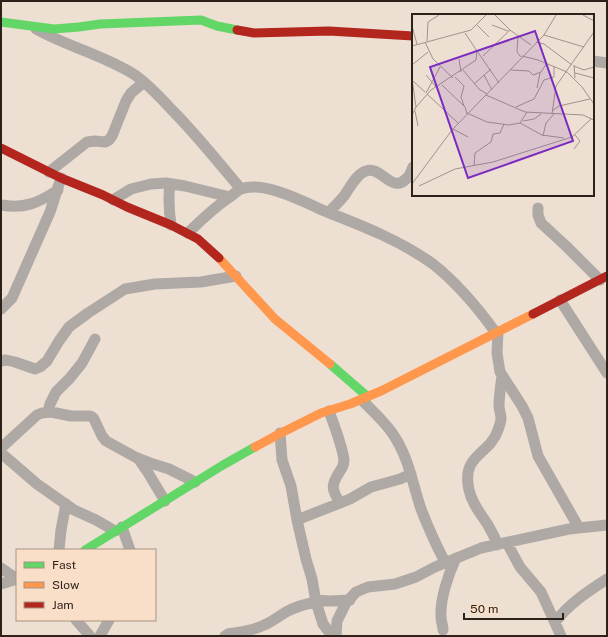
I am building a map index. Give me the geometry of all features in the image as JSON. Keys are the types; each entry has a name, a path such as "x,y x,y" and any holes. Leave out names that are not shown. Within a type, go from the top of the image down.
{"street":[{"path":"1,22 54,29 100,24 201,20 217,26 254,33 329,31 412,36"},
{"path":"30,25 52,37 114,63 151,87 185,123 241,189"},
{"path":"594,61 607,63"},
{"path":"49,172 87,142 105,142 109,140 126,101 131,93 144,82"},
{"path":"1,148 61,178 188,233 198,239 218,257 275,319 323,357 365,398 396,438 407,460 436,546 445,562"},
{"path":"329,212 343,197 358,176 364,171 375,170 392,183 398,183 407,178 412,169"},
{"path":"1,309 12,298 50,212 61,178"},
{"path":"113,200 131,189 151,184 185,186 230,197"},
{"path":"170,184 168,197 171,225"},
{"path":"188,233 207,215 241,189 254,187 270,189 300,199 368,228 414,251 432,264 452,280 497,332 497,353 500,372 522,406 528,418 538,456 579,528"},
{"path":"1,205 31,205 58,190"},
{"path":"87,549 223,465 280,433 321,414 388,388 603,278 542,223 538,214 538,208"},
{"path":"1,361 6,360 15,362 35,369 40,367 47,361 69,327 125,289 155,284 201,282 236,276"},
{"path":"560,300 607,374"},
{"path":"48,412 56,392 82,363 95,339"},
{"path":"502,375 499,407 501,418 499,429 495,438 475,457 469,469 467,479 469,492 473,502 487,524 541,592 561,636"},
{"path":"329,411 344,459 344,465 334,482 333,488 334,493 340,502"},
{"path":"1,448 37,415 42,413 48,412 71,416 90,416 94,419 106,441 137,458 169,469 195,482"},
{"path":"280,433 282,460 291,486 297,520 316,601 323,624 330,633 336,636 337,621 346,603 356,592 368,587 395,584 416,577 445,562 481,548 569,529 607,525"},
{"path":"1,454 37,484 74,510 119,529 129,549"},
{"path":"137,458 154,481 165,501"},
{"path":"297,520 350,499 371,486 400,479 411,474"},
{"path":"59,549 66,504"},
{"path":"443,630 441,617 445,590 456,558"},
{"path":"1,568 16,578"},
{"path":"1,584 16,579"},
{"path":"555,622 572,603 607,580"},
{"path":"224,636 266,625 287,611 301,605 316,601 330,602 350,600"},
{"path":"77,621 90,636"},
{"path":"100,636 108,621"}],"traffic: fast":[{"path":"1,22 54,29 100,24 201,20 217,26 237,30"},
{"path":"330,364 368,397"},
{"path":"87,549 255,447"}],"traffic: slow":[{"path":"219,258 275,319 330,364"},
{"path":"255,447 321,413 350,404 381,391 533,314"}],"traffic: jam":[{"path":"237,30 254,33 329,31 412,36"},
{"path":"1,148 61,178 171,225 198,239 219,258"},
{"path":"533,314 607,276"}]}
